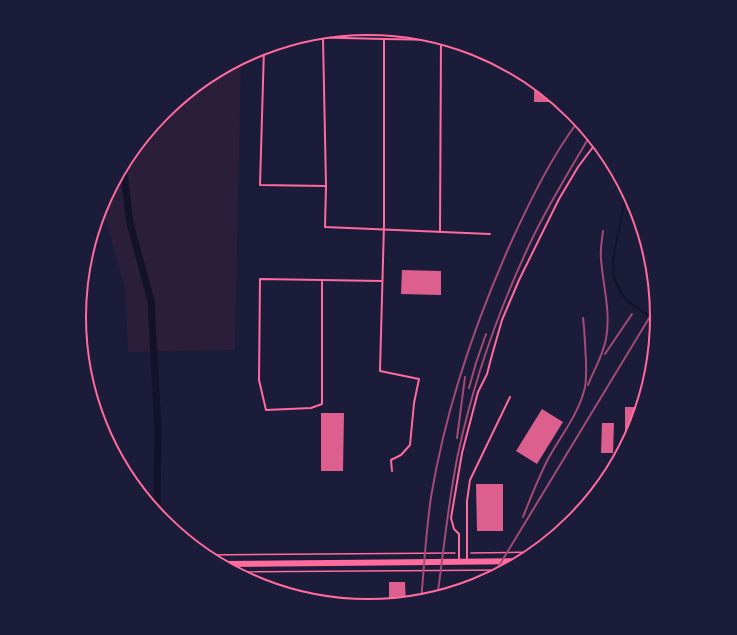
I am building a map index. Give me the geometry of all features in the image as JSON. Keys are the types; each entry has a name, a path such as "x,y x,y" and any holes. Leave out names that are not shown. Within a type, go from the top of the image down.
{"main road":[{"path":"231,564 511,561"}],"lane":[{"path":"330,37 422,40"},
{"path":"323,38 326,186 325,227 490,234"},
{"path":"384,39 384,230 380,371 419,379 414,403 410,444 401,455 392,460 392,471"},
{"path":"440,232 441,45"},
{"path":"264,56 260,186 326,186"},
{"path":"459,562 459,534 454,529 451,518 462,453 478,392 487,374 502,320 519,280 559,199 578,167 594,147"},
{"path":"322,280 322,404 311,408 266,410 259,380 260,279 322,280 382,281"},
{"path":"467,562 468,501 470,480 510,398"}],"path":[{"path":"467,553 525,552"},
{"path":"216,555 459,553"},
{"path":"246,572 495,570"}],"shaded area":[{"path":"241,66 235,350 128,352 125,290 105,216 115,193 124,176 156,131 182,105 197,93"}],"building":[{"path":"534,89 551,102 534,102"},
{"path":"402,270 441,271 441,295 401,294"},
{"path":"625,407 636,407 629,426 625,435"},
{"path":"542,409 563,422 537,464 516,451"},
{"path":"321,413 344,413 343,471 321,471"},
{"path":"602,423 614,423 613,453 601,453"},
{"path":"476,484 503,484 503,531 477,531"},
{"path":"389,582 405,582 406,598 389,599"}],"waterway":[{"path":"124,176 130,223 151,301 158,429 157,505"},
{"path":"625,200 613,261 614,277 621,293 629,302 651,317"}],"railway":[{"path":"422,595 426,536 437,463 464,364 499,269 520,223 551,162 575,125"},
{"path":"438,591 458,454 464,426 489,343 510,289 533,237 588,140"},
{"path":"588,385 603,351 607,329 608,318 601,255 603,231"},
{"path":"605,354 632,314"},
{"path":"497,569 651,315"},
{"path":"523,517 534,489 552,452 577,410 585,388 586,369 583,318"},
{"path":"469,388 486,334"},
{"path":"457,438 465,377"}]}
